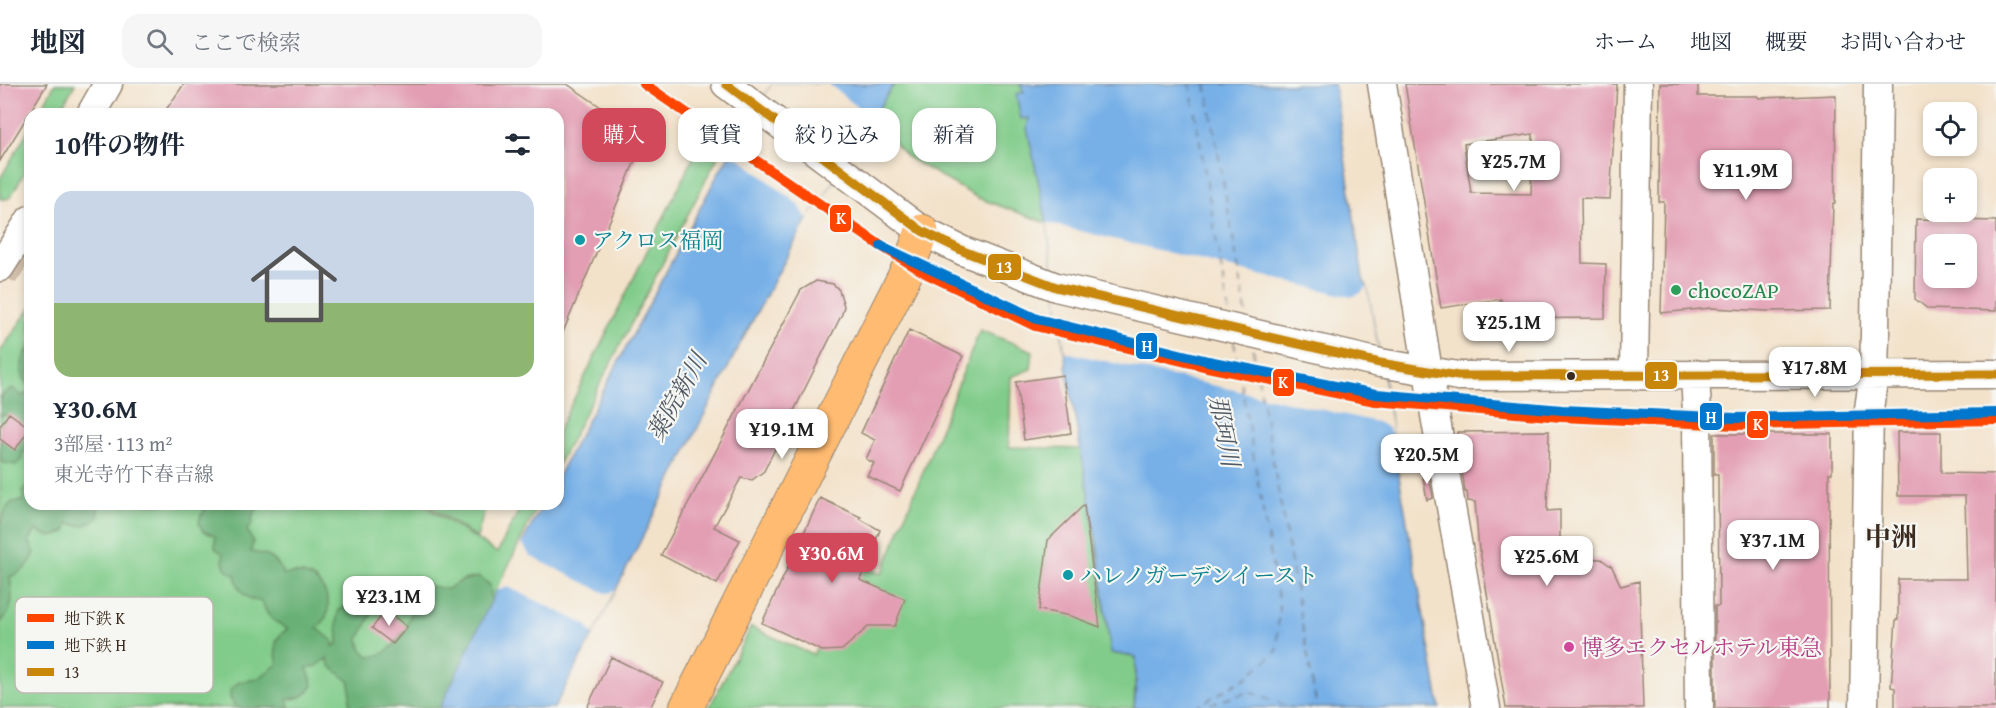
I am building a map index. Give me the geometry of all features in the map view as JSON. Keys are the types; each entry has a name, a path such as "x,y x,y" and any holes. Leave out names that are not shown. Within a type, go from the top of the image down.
{"main road":[{"path":"686,708 907,271 922,231"}],"street":[{"path":"94,108 108,84"},
{"path":"726,84 922,231 963,251 1056,287 1380,363 1458,376 1996,374"},
{"path":"1382,84 1428,371 1486,708"},
{"path":"1634,375 1638,84"},
{"path":"1864,708 1869,409 1874,374 1878,84"},
{"path":"0,267 16,228"},
{"path":"1695,374 1698,424 1699,708"}],"green space":[{"path":"55,84 75,84 61,108 41,108"},
{"path":"894,84 1023,84 1047,223 978,198 916,162 996,162 996,108 912,108 912,160 900,149 900,108 879,108"},
{"path":"24,137 24,173 7,199 0,199 0,179"},
{"path":"691,162 715,162 564,453 564,419"},
{"path":"24,317 24,510 431,510 497,553 519,510 535,510 504,575 506,586 443,708 0,708 0,352"},
{"path":"980,330 1033,351 1031,369 1011,377 1009,447 1083,449 1111,653 1136,657 1134,708 709,708 751,627 813,655 853,564 882,574"},
{"path":"24,357 24,377 22,372"},
{"path":"13,388 22,396 24,395 24,452 22,452 22,459 16,465 0,461 0,437 10,415 0,415 0,401 3,394"},
{"path":"23,491 24,510 98,510 98,518 84,525 68,523 66,531 57,536 48,536 36,530 29,541 35,553 25,568 10,577 12,596 10,608 5,619 0,623 0,526 5,510 12,502 23,501"},
{"path":"206,510 256,510 253,514 252,524 247,530 253,542 251,552 271,558 278,564 283,574 302,574 318,582 327,597 328,605 327,614 317,628 333,641 333,646 338,644 339,610 362,599 378,601 359,639 361,649 370,657 385,652 397,642 411,614 403,596 411,589 421,591 425,585 447,589 463,580 479,577 490,585 492,606 446,708 350,708 350,682 330,666 327,658 317,666 307,668 313,685 302,696 287,699 290,708 236,708 230,698 230,690 239,682 257,679 278,664 277,640 288,629 266,612 262,602 243,594 235,575 224,567 223,554 215,548 215,536 203,531 199,523 201,515"},
{"path":"435,510 484,510 477,538"}],"water":[{"name":"薬院新川","path":"772,84 894,84 879,108 774,108 774,162 845,162 807,219 738,348 554,708 440,708 496,591 516,560 522,543 540,510 564,510 564,465 725,162 762,162 762,108 758,108"},
{"name":"那珂川","path":"1020,84 1334,84 1363,279 1367,286 1389,407 1393,443 1440,708 1134,708 1136,657 1111,653 1097,543 1067,372 1047,223 1027,128 1029,118 1021,119 1016,94 1024,92"}],"pier":[{"path":"772,84 829,84 858,108 774,108 774,162 845,162 807,219 799,205 745,162 762,162 762,108 758,108"},
{"path":"1047,223 1351,297 1361,293 1367,286 1393,436 1388,428 1377,422 1065,352"},
{"path":"522,543 530,556 605,593 616,589 593,635 585,624 508,587 496,591"}],"building":[{"path":"0,84 47,84 32,108 24,108 24,122 0,161"},
{"name":"アクロス福岡","path":"184,84 567,84 602,108 582,108 582,162 634,162 564,330 564,108 167,108"},
{"path":"1405,84 1617,84 1610,199 1581,198 1582,263 1606,264 1605,318 1502,319 1501,299 1441,308","holes":["1533,134 1531,194 1471,193 1464,144"]},
{"path":"1660,84 1698,84 1698,96 1757,96 1759,98 1836,95 1835,203 1833,203 1830,310 1767,311 1711,308 1661,313 1664,202 1659,202"},
{"path":"1916,219 1923,219 1923,222 1996,221 1996,311 1928,309 1915,299"},
{"path":"816,281 833,284 839,290 844,306 842,314 764,471 752,480 741,478 714,527 740,540 717,584 661,555 801,290"},
{"path":"909,330 963,356 900,491 867,476 874,463 866,459 875,440 861,433"},
{"path":"1063,375 1071,433 1024,440 1016,382"},
{"path":"9,413 24,424 24,437 15,450 0,439 0,426"},
{"name":"博多エクセルホテル東急","path":"1549,431 1547,511 1560,510 1560,558 1601,559 1612,567 1621,586 1639,581 1643,708 1506,708 1479,551 1475,502 1468,501 1467,492 1465,492 1457,432"},
{"path":"1897,432 1941,432 1941,473 1996,474 1996,708 1895,708 1895,688 1891,687 1896,620 1898,620 1898,579 1967,579 1965,496 1898,496"},
{"path":"1714,434 1832,434 1832,473 1829,473 1830,708 1715,708 1715,606 1719,606 1718,474 1714,474"},
{"path":"1428,471 1433,498 1427,500 1422,472"},
{"path":"820,498 861,517 860,519 880,530 860,580 905,599 895,626 869,626 842,650 822,651 762,623"},
{"name":"ハレノガーデンイースト","path":"1084,505 1100,627 1071,616 1039,610 1048,540"},
{"path":"386,610 407,627 393,644 372,628"},
{"path":"611,657 663,682 650,708 587,708"}],"ferry route":[{"path":"1190,84 1229,314"},
{"path":"1206,84 1247,317"},
{"path":"1194,708 1246,678 1277,651 1279,604 1234,342"},
{"path":"1253,349 1317,708"},
{"path":"1197,708 1249,692 1292,708"}],"tunnel":[{"path":"0,256 24,272"}],"metro line":[{"name":"K","path":"644,84 881,246 927,274 1035,326 1207,367 1375,401 1561,417 1735,425 1996,420"},
{"name":"H","path":"881,246 1037,319 1208,361 1376,394 1562,410 1735,418 1996,413"}],"transit line":[{"name":"13","path":"726,84 922,231 963,251 1056,287 1380,363 1458,376 1996,374"}],"place":[{"name":"アクロス福岡","path":"580,240"},
{"name":"chocoZAP","path":"1676,290"},
{"name":"ハレノガーデンイースト","path":"1068,575"},
{"name":"博多エクセルホテル東急","path":"1569,647"}],"district":[{"name":"中洲","path":"1891,537"}]}
